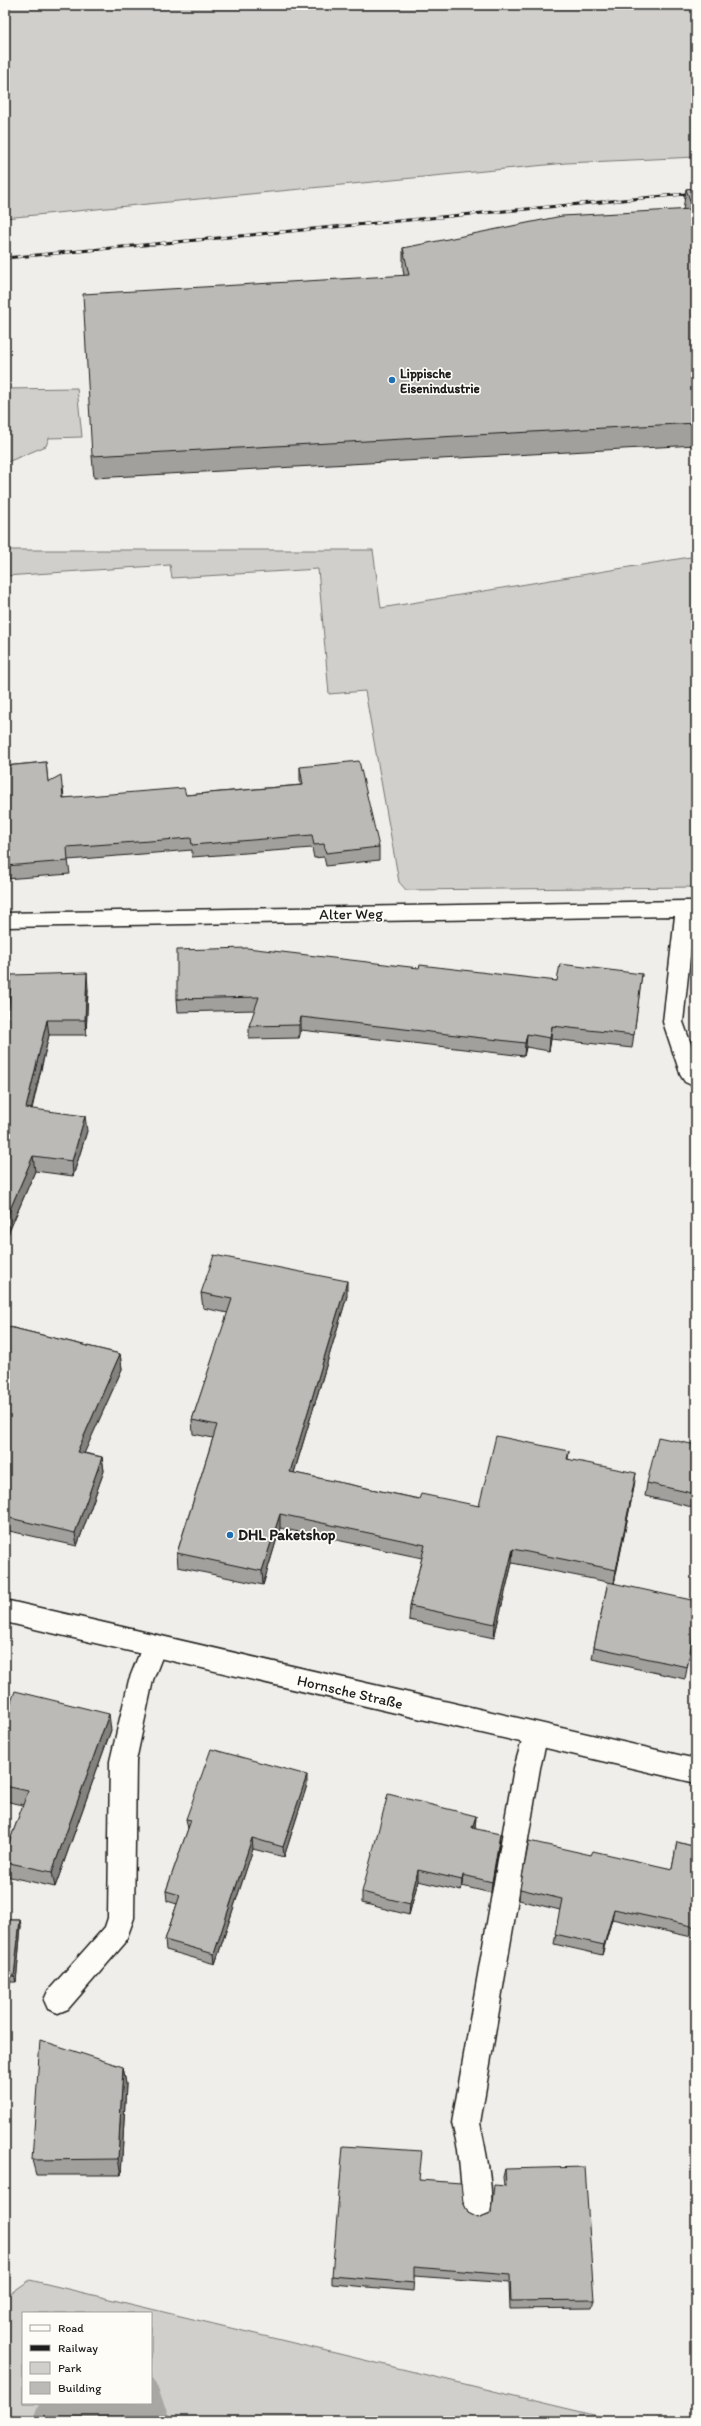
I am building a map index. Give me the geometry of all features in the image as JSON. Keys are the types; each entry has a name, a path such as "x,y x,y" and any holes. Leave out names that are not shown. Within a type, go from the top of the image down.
{"street":[{"name":"Alter Weg","path":"5,920 691,908"},
{"path":"691,908 673,1022 692,1076 696,1080"},
{"name":"Hornsche Straße","path":"5,1611 154,1647 696,1771"},
{"path":"58,2000 116,1934 121,1918 123,1761 141,1680 154,1647"},
{"path":"478,2211 472,2149 466,2123 535,1735"}],"green space":[{"path":"5,5 696,5 696,157 566,163 5,218"},
{"path":"77,388 82,437 49,438 46,446 5,463 5,389"},
{"path":"5,550 373,550 381,608 696,556 696,887 406,890 399,882 365,691 329,694 318,569 172,578 170,565 5,576"},
{"path":"30,2280 619,2421 5,2421 5,2297"}],"building":[{"name":"Lippische Eisenindustrie","path":"696,188 696,423 92,456 83,294 409,275 403,248 562,216 693,209 686,189"},
{"path":"359,761 379,847 326,853 324,844 314,845 312,835 192,845 191,838 67,847 68,861 5,866 5,766 46,762 48,782 61,775 63,798 184,788 186,795 303,785 300,767"},
{"path":"247,948 419,968 420,965 557,981 560,964 642,974 634,1035 552,1026 550,1038 527,1034 525,1043 301,1017 299,1025 249,1026 259,997 177,999 177,950"},
{"path":"87,973 85,1020 47,1020 26,1108 85,1116 72,1161 33,1156 5,1221 5,1061 11,975"},
{"path":"214,1255 347,1281 290,1472 419,1499 421,1494 479,1506 496,1436 569,1451 567,1459 636,1473 616,1570 513,1549 495,1624 410,1606 425,1545 280,1514 262,1571 177,1553 217,1425 192,1420 232,1299 201,1293"},
{"path":"5,1326 120,1354 77,1452 102,1457 75,1533 5,1517"},
{"path":"658,1437 696,1445 696,1494 647,1483"},
{"path":"608,1582 696,1601 696,1622 687,1667 594,1647"},
{"path":"15,1691 109,1714 52,1872 5,1862 5,1854 28,1791 5,1786 5,1719"},
{"path":"211,1749 307,1775 283,1847 252,1838 214,1954 165,1940 180,1895 166,1891 191,1820 186,1819"},
{"path":"388,1794 476,1816 472,1828 500,1834 492,1882 463,1875 462,1880 418,1870 410,1904 362,1892"},
{"path":"529,1841 591,1855 593,1851 672,1869 677,1842 696,1847 696,1927 614,1909 604,1945 555,1934 562,1899 520,1889"},
{"path":"5,1920 20,1920 14,1976 5,1976"},
{"path":"40,2040 123,2067 118,2159 32,2160"},
{"path":"343,2146 422,2151 419,2180 461,2183 463,2202 468,2213 478,2218 491,2213 494,2185 506,2186 505,2169 585,2167 594,2300 511,2301 510,2275 414,2267 414,2283 332,2276"}],"waterway":[{"path":"91,2421 100,2416 112,2421"}],"railway":[{"path":"5,258 696,193"}],"place":[{"name":"Lippische Eisenindustrie","path":"392,380"},
{"name":"DHL Paketshop","path":"230,1535"}]}
